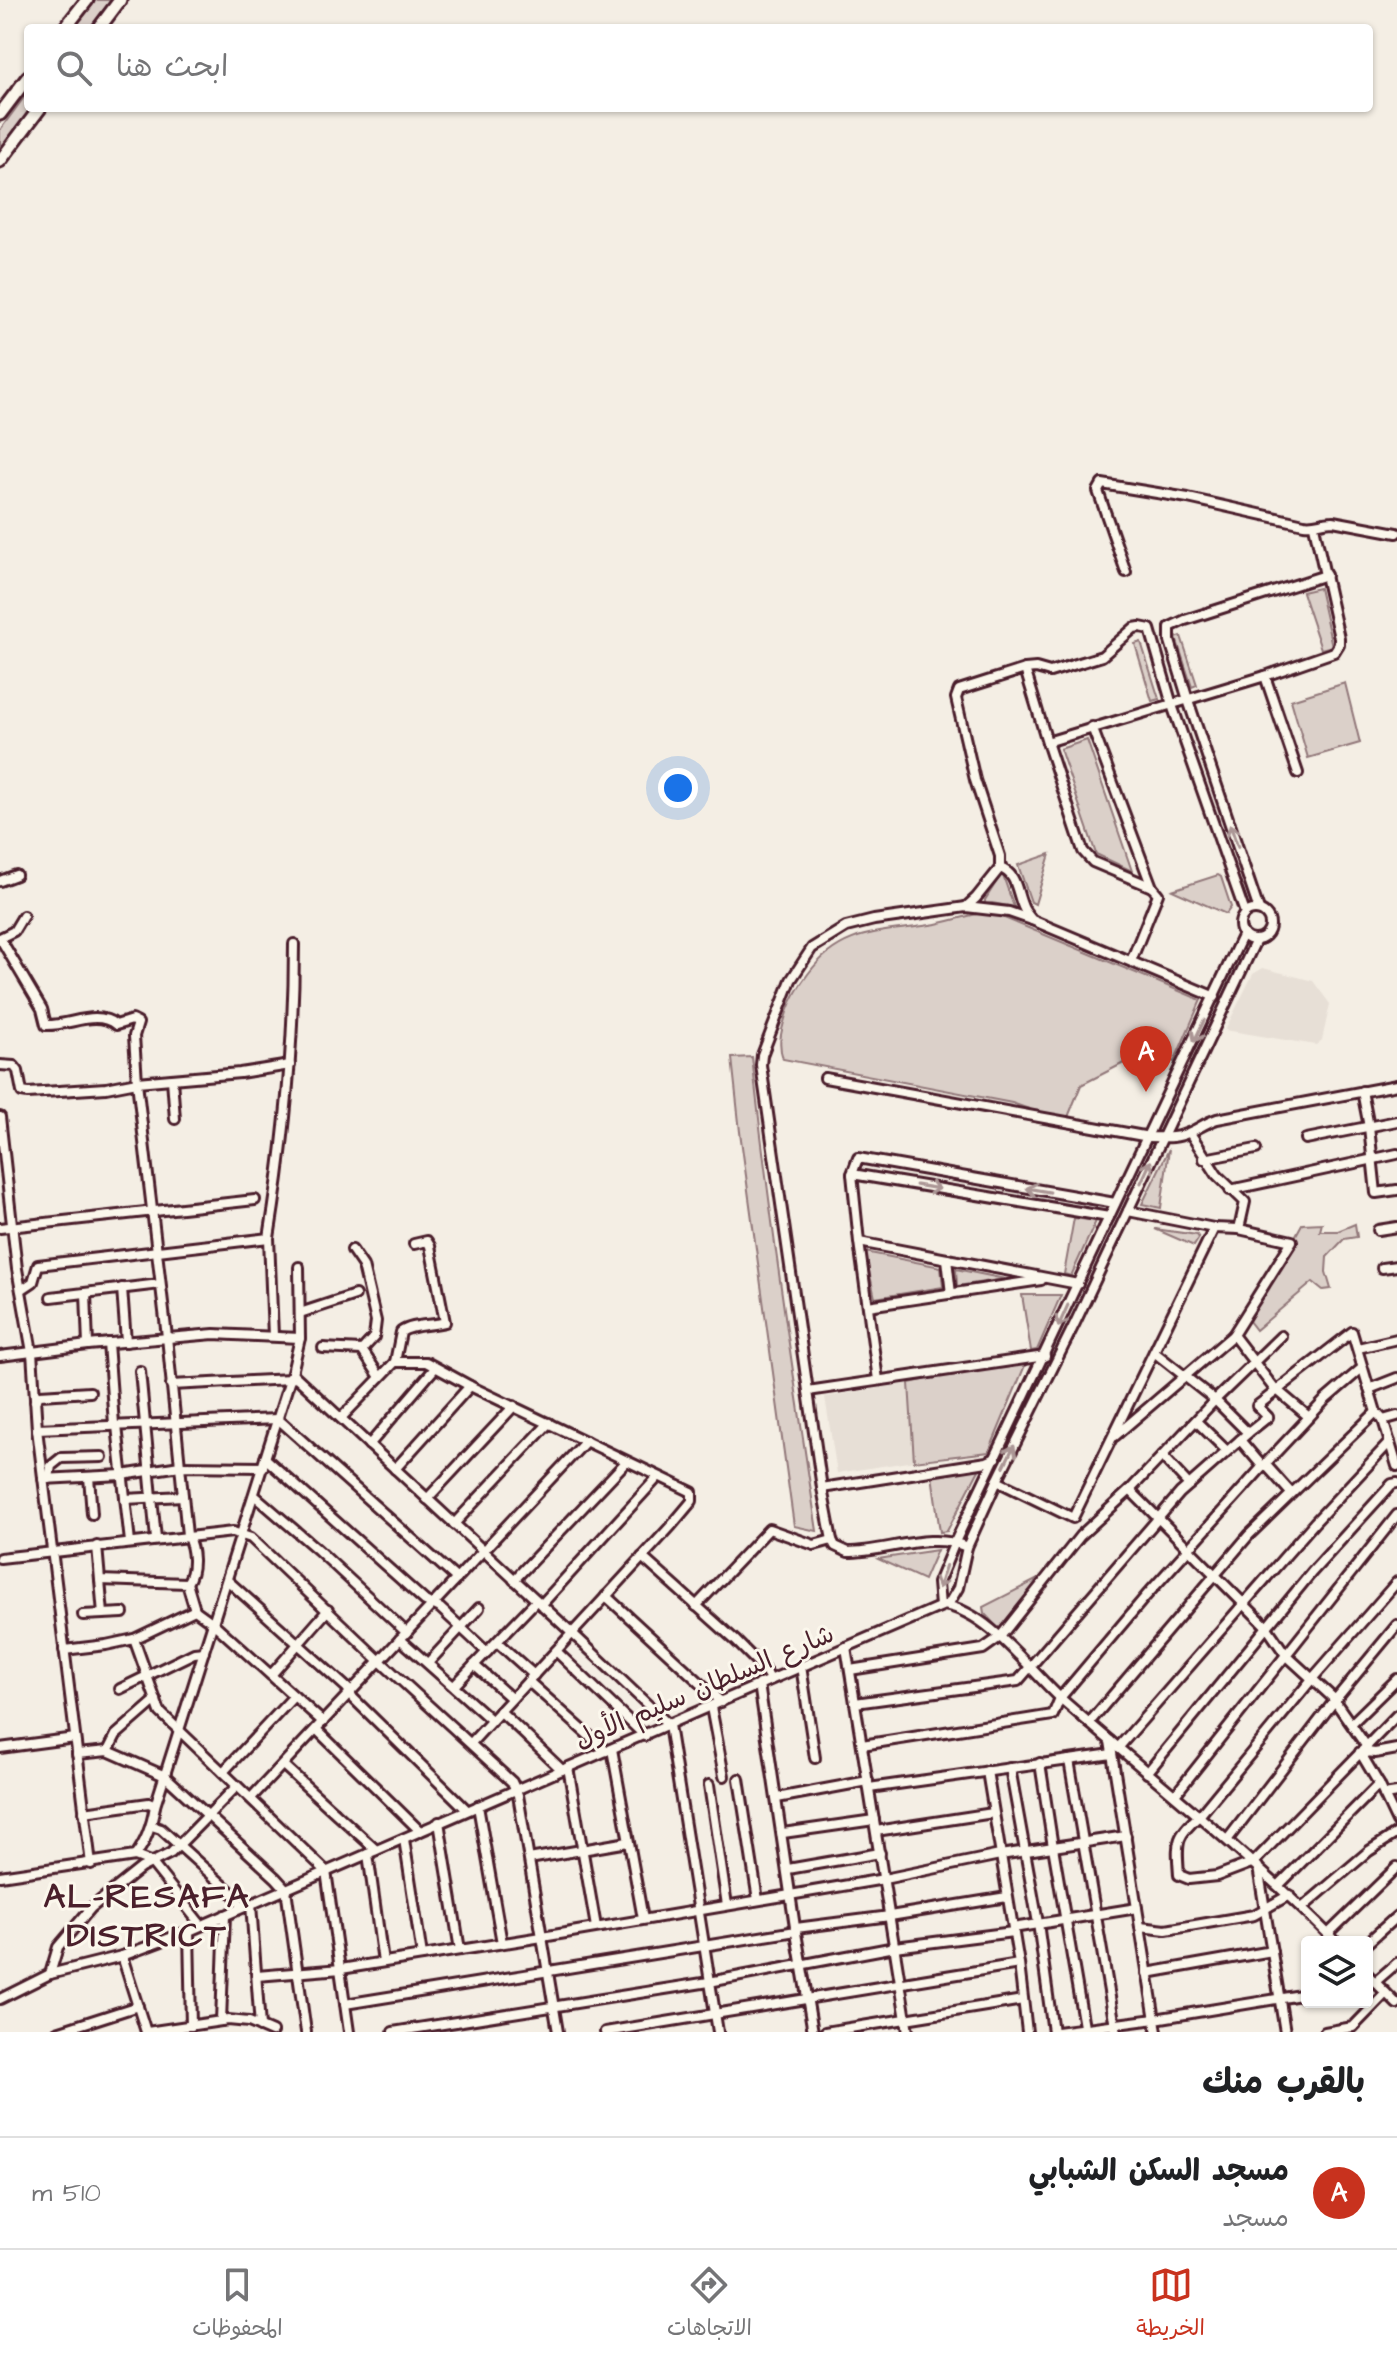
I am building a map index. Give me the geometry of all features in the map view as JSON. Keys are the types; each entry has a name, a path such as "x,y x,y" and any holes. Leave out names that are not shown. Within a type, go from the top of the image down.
{"highway":[{"path":"68,24 87,0"},
{"path":"102,24 120,0"},
{"path":"0,114 24,82"},
{"path":"0,161 37,112"}],"street":[{"path":"1126,572 1098,491 1102,484 1188,498 1314,526 1333,521 1397,533"},
{"path":"1047,742 1330,654 1338,647 1339,638 1314,526"},
{"path":"1243,934 1256,940 1265,937 1270,928 1270,919 1259,910 1188,700 1170,641 1170,627 1326,575"},
{"path":"944,1606 938,1583 955,1542 1243,934 1240,923 1245,913 1172,705 1150,629 1134,628 1102,656 1050,672 1025,669 959,690 956,698 975,780 1000,856 1000,868 966,907"},
{"path":"1025,669 1083,851 1093,862 1152,887"},
{"path":"1265,676 1298,773"},
{"path":"1092,727 1152,887 1158,894 1131,961"},
{"path":"1000,868 1009,871 1032,920"},
{"path":"0,881 16,875"},
{"path":"967,1547 955,1542 937,1541 848,1552 835,1546 832,1540 761,1065 791,980 812,948 846,927 966,907 1009,912 1032,920 1215,997"},
{"path":"1245,913 1259,910"},
{"path":"23,916 14,931 0,938 42,1009 46,1025 98,1018 108,1018 116,1025 132,1020 137,1022 134,1036 137,1082 187,1535 191,1543 193,1572 187,1583 195,1610 323,1722"},
{"path":"944,1606 958,1588 967,1547 997,1481 1256,940"},
{"path":"273,1336 269,1238 287,1110 294,1011 294,944"},
{"path":"0,1065 14,1066 22,1092 28,1093 106,1088 290,1065"},
{"path":"825,1078 1149,1137 1178,1137 1217,1119 1397,1085"},
{"path":"172,1079 175,1119"},
{"path":"1362,1091 1376,1193 1397,1190"},
{"path":"0,1117 12,1227 32,1352 37,1429 46,1479 91,1864"},
{"path":"1306,1139 1397,1121"},
{"path":"1190,1133 1204,1159 1230,1190 1245,1202 1239,1229"},
{"path":"1204,1159 1256,1149"},
{"path":"1230,1190 1397,1154"},
{"path":"878,1380 852,1174 858,1158 1115,1203"},
{"path":"852,1174 1107,1220 1120,1229"},
{"path":"0,1228 255,1200"},
{"path":"1111,1439 1233,1335 1292,1241 1128,1211"},
{"path":"1378,1230 1397,1227"},
{"path":"997,1481 1073,1518 1214,1228"},
{"path":"21,1290 33,1282 38,1265 269,1238"},
{"path":"341,1418 395,1362 401,1332 405,1328 445,1322 430,1246 427,1241 414,1244"},
{"path":"859,1242 1078,1284"},
{"path":"352,1250 363,1266 376,1321 374,1337 362,1350"},
{"path":"947,1259 951,1294"},
{"path":"1382,1268 1397,1266"},
{"path":"135,1856 152,1826 155,1806 291,1376 300,1338 299,1267"},
{"path":"868,1306 1049,1279"},
{"path":"51,1297 160,1284"},
{"path":"122,1288 126,1342"},
{"path":"86,1293 88,1345"},
{"path":"300,1313 355,1295"},
{"path":"855,1703 1018,1681 1157,1518 1189,1485 1268,1417 1257,1406 1352,1332 1376,1412 1383,1420 1397,1466"},
{"path":"0,1356 214,1334 300,1338"},
{"path":"1233,1335 1276,1391 1309,1417"},
{"path":"850,1670 983,1649 1000,1637 1080,1536 1130,1490 1281,1336"},
{"path":"1358,1348 1397,1339"},
{"path":"108,1343 114,1424 117,1426 130,1542"},
{"path":"323,1348 362,1350"},
{"path":"362,1350 380,1377"},
{"path":"1154,1352 1215,1400 1248,1433"},
{"path":"808,1391 1045,1356"},
{"path":"395,1362 426,1362 626,1462 688,1489 693,1496 671,1526 471,1743"},
{"path":"369,1445 435,1368"},
{"path":"862,1745 1053,1715 1060,1698 1187,1550 1326,1399 1362,1368"},
{"path":"140,1371 156,1539"},
{"path":"171,1385 291,1376 341,1418 669,1725 718,2032"},
{"path":"1369,1389 1397,1378"},
{"path":"395,1469 470,1386"},
{"path":"35,1401 40,1395 90,1392"},
{"path":"427,1499 514,1406"},
{"path":"1089,1723 1214,1575 1291,1493 1376,1412"},
{"path":"1383,1420 1397,1416"},
{"path":"37,1429 278,1419 457,1579"},
{"path":"1196,1421 1227,1451"},
{"path":"454,1524 549,1423"},
{"path":"1240,1440 1291,1493"},
{"path":"251,1798 586,1441"},
{"path":"777,1798 1069,1760 1114,1748 1390,1442"},
{"path":"1162,1456 1189,1485"},
{"path":"46,1479 51,1466 61,1458 102,1457"},
{"path":"822,1488 987,1462 996,1458"},
{"path":"514,1580 626,1462"},
{"path":"46,1479 122,1475 180,1466 264,1463 487,1652"},
{"path":"89,1477 92,1514"},
{"path":"454,1686 658,1477"},
{"path":"1147,1773 1266,1626 1392,1484 1397,1483"},
{"path":"1130,1490 1266,1626 1286,1655 1335,1700 1352,1723 1397,1822"},
{"path":"254,1495 318,1550 428,1663 491,1720"},
{"path":"125,1499 183,1496"},
{"path":"1175,1795 1397,1515"},
{"path":"696,1606 769,1529 814,1545 832,1540"},
{"path":"0,1558 187,1535 233,1532 251,1538 512,1782 529,1859 558,2032"},
{"path":"97,1546 103,1614"},
{"path":"642,1557 764,1669 770,1679"},
{"path":"100,1580 187,1583"},
{"path":"227,1580 347,1688 467,1810"},
{"path":"1397,1582 1200,1815 1184,1829 1177,1846 1179,1875 1189,1879 1217,1876 1256,1864 1397,1715"},
{"path":"606,1596 721,1702"},
{"path":"944,1606 968,1613 1000,1637 1114,1748 1228,1839 1328,1934 1397,1867"},
{"name":"شارع السلطان سليم الأول","path":"0,1999 50,1974 122,1956 189,1931 944,1606"},
{"path":"428,1663 479,1608"},
{"path":"64,1650 134,1639 195,1610"},
{"path":"271,1675 328,1610"},
{"path":"83,1615 123,1613"},
{"path":"1228,1839 1397,1625"},
{"path":"134,1639 160,1712 326,1871 349,2032"},
{"path":"497,1642 609,1750 643,1919"},
{"path":"846,1647 908,2032"},
{"path":"556,1651 645,1736"},
{"path":"120,1689 194,1653 204,1652"},
{"path":"474,1665 511,1698"},
{"path":"801,1666 815,1758"},
{"path":"1352,1723 1397,1679"},
{"path":"759,1684 813,2032"},
{"path":"223,1772 294,1696"},
{"path":"108,1751 116,1735 156,1700"},
{"path":"711,1707 724,1776"},
{"path":"500,1711 565,1768 596,1927"},
{"path":"316,1729 420,1831"},
{"path":"0,1748 75,1738"},
{"path":"1114,1748 1157,2032"},
{"path":"1364,1752 1397,1749"},
{"path":"77,1754 108,1751 165,1776 286,1889 306,2032"},
{"path":"1069,1760 1115,2027"},
{"path":"1040,1763 1084,2030"},
{"path":"283,1765 372,1852 383,1962"},
{"path":"1010,1768 1055,2032 1115,2027 1301,1995"},
{"path":"987,1771 1027,2032"},
{"path":"739,1779 758,1900"},
{"path":"1279,1885 1379,1784"},
{"path":"709,1785 727,1905"},
{"path":"50,1974 58,1947 91,1908 151,1862 171,1853 237,1786"},
{"path":"1384,1795 1397,1793"},
{"path":"84,1812 149,1803 155,1806"},
{"path":"478,1806 502,1943"},
{"path":"876,1831 993,1813"},
{"path":"783,1833 874,1820"},
{"path":"439,1822 460,1950"},
{"path":"152,1826 161,1829 247,1905 257,1976 260,2027"},
{"path":"1302,1908 1369,1851 1397,1833"},
{"path":"257,1976 341,1969 542,1937 884,1879 1000,1855 1126,1836"},
{"path":"404,1839 422,1956"},
{"path":"529,1859 628,1842"},
{"path":"788,1869 880,1853"},
{"path":"0,1876 135,1856 151,1862 201,1925"},
{"path":"1256,1864 1285,2032"},
{"path":"1140,1927 1166,1930 1254,1915 1289,1895"},
{"path":"345,2004 1007,1897"},
{"path":"393,2032 709,1982 895,1947 1137,1908"},
{"path":"221,2021 225,1915"},
{"path":"1373,1938 1397,1916"},
{"path":"189,1931 191,2026"},
{"path":"1147,1973 1272,1951"},
{"path":"122,1956 146,2032 221,2021 249,2022 272,2032"},
{"path":"1397,1963 1375,1982 1397,2004"},
{"path":"605,2032 1019,1964"},
{"path":"1325,2032 1353,2027 1386,1993"},
{"path":"825,2032 1023,2000"},
{"path":"57,2032 138,2006"},
{"path":"234,2021 242,2032"}],"shaded area":[{"path":"96,0 111,0 93,24 78,24"},
{"path":"24,97 24,112 28,112 0,150 0,130"},
{"path":"1319,588 1332,646 1321,649 1302,592"},
{"path":"1181,636 1197,685 1192,687 1176,638"},
{"path":"1141,642 1159,699 1152,701 1135,644"},
{"path":"1345,683 1360,743 1308,758 1291,700"},
{"path":"1087,740 1132,871 1096,854 1060,749"},
{"path":"1050,854 1035,904 1031,902 1018,865"},
{"path":"1002,873 1014,907 985,904"},
{"path":"1218,875 1231,907 1226,914 1172,890"},
{"path":"990,912 1201,1000 1174,1062 1151,1049 1081,1085 1066,1122 1012,1103 783,1059 781,1036 791,1002 808,974 834,948 878,932 937,924"},
{"path":"1263,968 1313,981 1330,1004 1322,1040 1316,1045 1225,1030 1253,974"},
{"path":"752,1057 790,1353 817,1531 794,1526 732,1058"},
{"path":"1169,1149 1161,1208 1142,1204"},
{"path":"1074,1218 1096,1221 1071,1276 1064,1274"},
{"path":"1322,1223 1320,1231 1338,1231 1355,1224 1357,1237 1344,1239 1327,1257 1326,1272 1331,1289 1323,1290 1313,1282 1256,1330 1249,1321 1302,1224"},
{"path":"1155,1229 1197,1235 1199,1238 1194,1246"},
{"path":"865,1252 941,1267 943,1287 875,1298"},
{"path":"956,1269 1005,1279 957,1286"},
{"path":"1022,1295 1061,1295 1037,1350 1031,1351"},
{"path":"1028,1358 989,1452 914,1461 909,1383"},
{"path":"909,1383 921,1460 837,1473 825,1397"},
{"path":"980,1468 947,1531 940,1532 932,1475"},
{"path":"937,1550 924,1580 878,1559"},
{"path":"1044,1576 999,1629 984,1613 983,1607"}],"place":[{"name":"مسجد السكن الشبابي","path":"1146,1092"}],"district":[{"name":"AL-RESAFA DISTRICT","path":"147,1914"}]}
